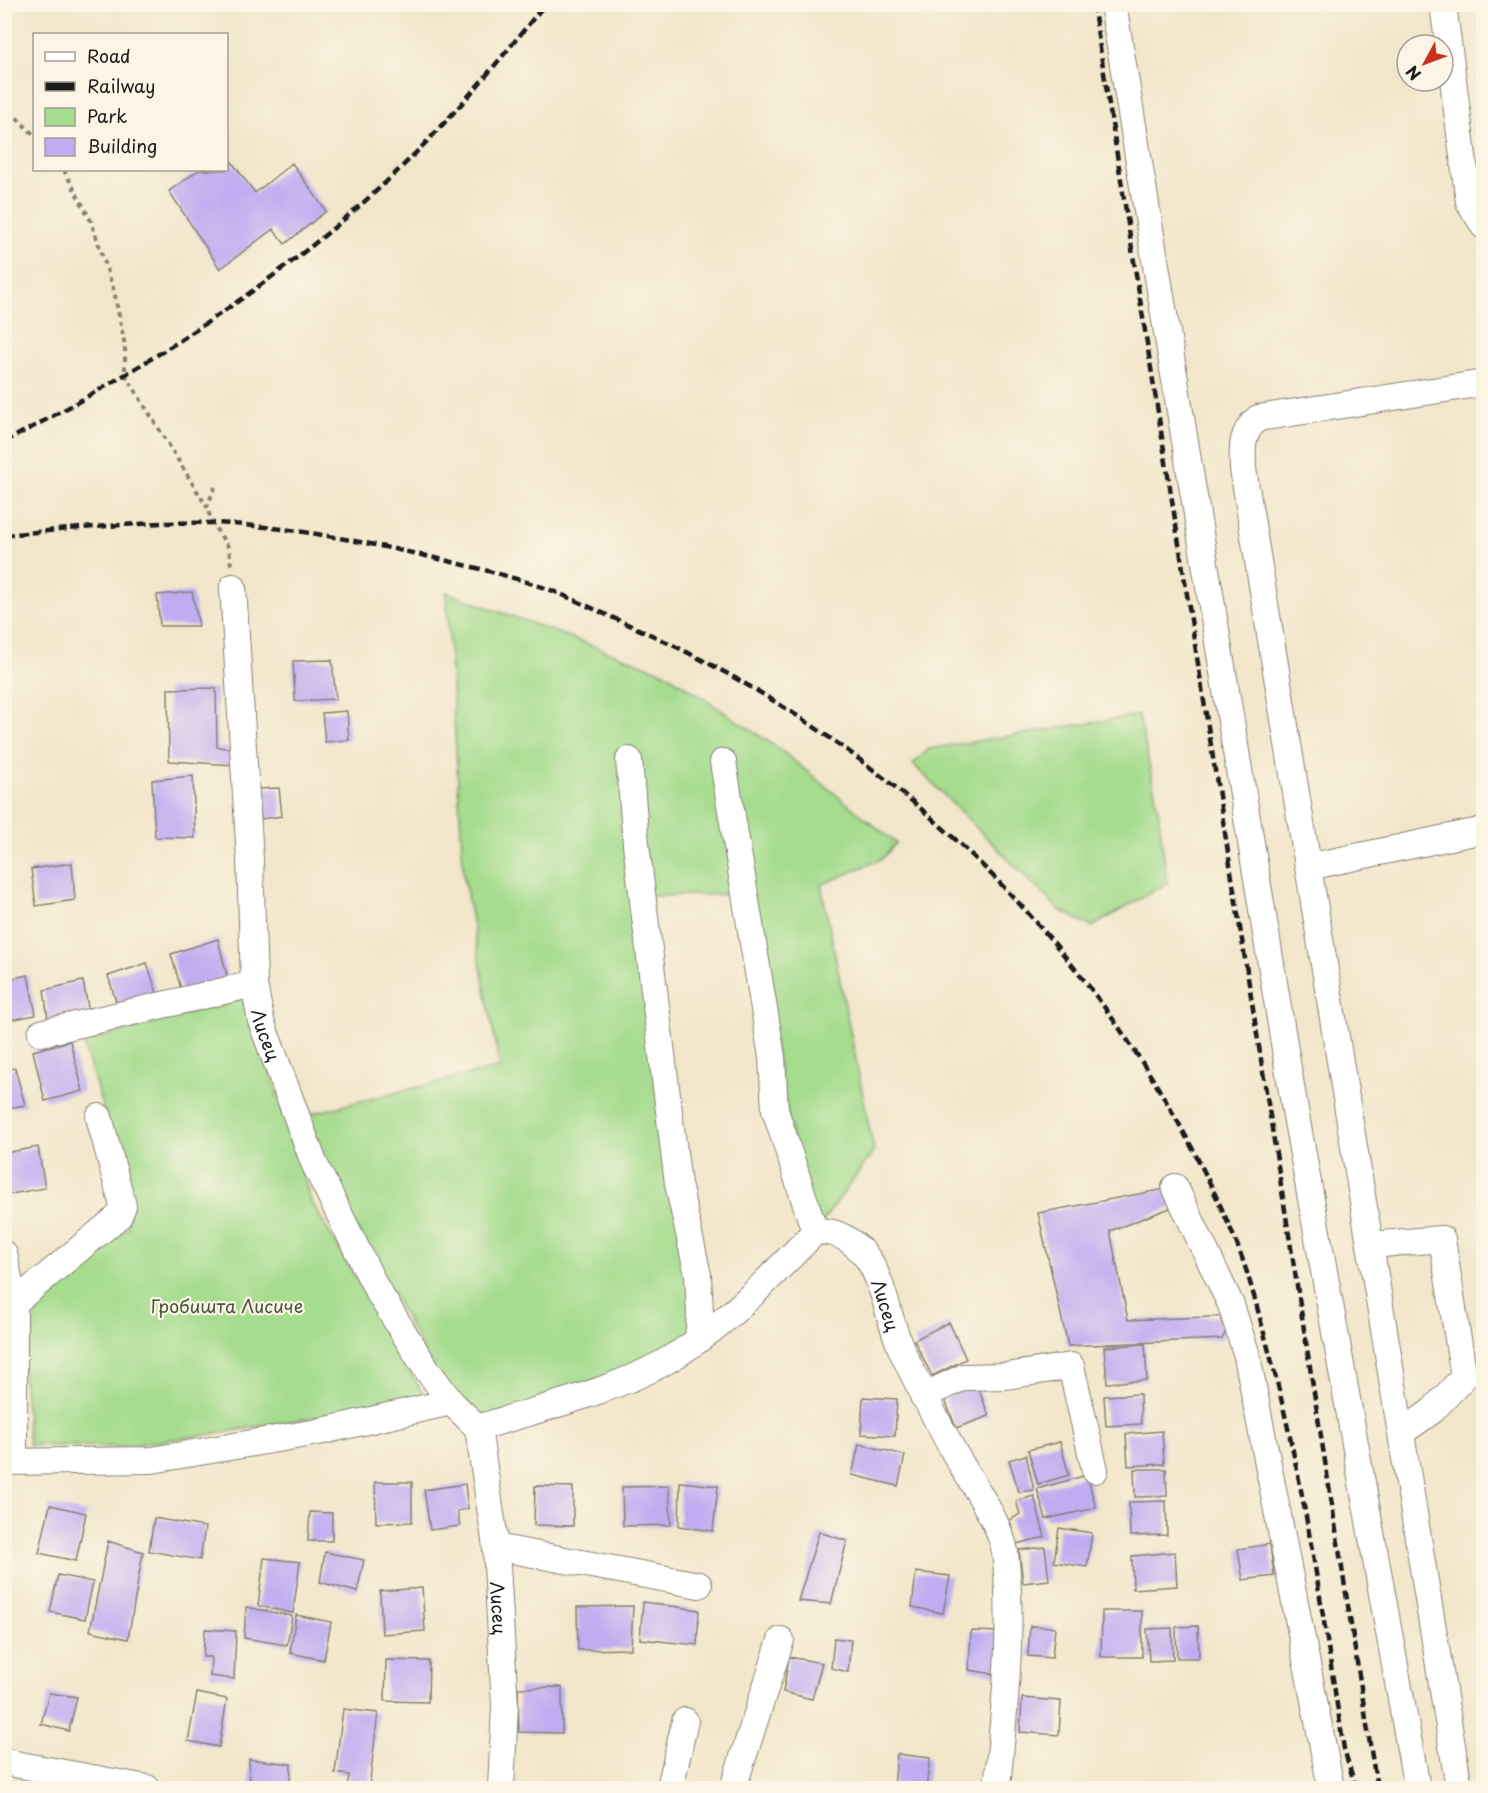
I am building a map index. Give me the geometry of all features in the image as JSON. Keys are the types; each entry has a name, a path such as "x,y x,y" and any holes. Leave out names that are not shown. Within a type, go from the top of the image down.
{"street":[{"path":"1113,4 1295,1110 1417,1788"},
{"path":"1443,4 1469,202 1484,226"},
{"path":"1459,1788 1243,469 1242,441 1249,425 1258,418 1484,383"},
{"name":"Лисец","path":"233,586 250,859 254,984 261,1021 314,1163 330,1200 377,1290 425,1367 451,1402 478,1428 496,1547 505,1706 501,1788"},
{"path":"629,760 636,844 678,1184 698,1275 700,1312 698,1340"},
{"path":"478,1428 617,1383 662,1363 698,1340 754,1293 815,1232 775,1110 772,1057 723,762"},
{"path":"1308,867 1484,831"},
{"path":"41,1033 254,984"},
{"path":"14,1303 119,1216 123,1206 99,1117"},
{"path":"1175,1187 1231,1305 1247,1356 1331,1788"},
{"name":"Лисец","path":"815,1232 827,1230 845,1238 869,1261 876,1273 892,1331 923,1396 990,1513 1005,1549 1009,1622 997,1788"},
{"path":"1370,1245 1442,1239 1464,1377 1432,1411 1401,1433"},
{"path":"4,1254 14,1303 9,1462 152,1460 318,1432 451,1402"},
{"path":"923,1396 964,1377 1006,1376 1071,1366 1095,1470"},
{"path":"496,1547 699,1585"},
{"path":"733,1788 781,1640"},
{"path":"670,1788 686,1721"},
{"path":"4,1762 147,1788"}],"path":[{"path":"4,105 33,134"},
{"path":"65,171 91,221 114,291 124,337 125,374 207,507 212,523 229,548 233,586"},
{"path":"207,507 215,487"}],"green space":[{"path":"446,592 664,672 778,748 896,843 882,859 821,885 874,1151 815,1232 803,1193 745,894 643,896 698,1340 478,1428 451,1402 297,1117 500,1067 464,879"},
{"path":"1139,715 1158,808 1167,883 1092,927 1058,909 913,764 929,749"},
{"name":"Гробишта Лисиче","path":"247,996 311,1201 426,1399 219,1433 117,1447 29,1445 19,1325 33,1299 128,1228 126,1183 83,1043"}],"building":[{"path":"228,157 255,193 292,163 326,211 285,244 273,229 220,269 169,191 198,171 228,171"},
{"path":"192,592 199,626 160,626 157,595"},
{"path":"332,660 336,699 295,701 293,661"},
{"path":"216,688 217,747 237,749 236,765 169,761 168,689"},
{"path":"347,711 349,740 325,742 322,713"},
{"path":"193,776 195,838 155,837 152,780"},
{"path":"279,788 282,816 261,819 257,789"},
{"path":"72,863 75,900 36,906 31,869"},
{"path":"218,939 228,980 182,992 171,954"},
{"path":"147,963 159,999 119,1011 108,976"},
{"path":"28,975 36,1015 4,1021 4,980"},
{"path":"83,981 90,1018 49,1027 44,990"},
{"path":"70,1041 83,1091 45,1101 33,1051"},
{"path":"15,1068 25,1105 4,1109 4,1070"},
{"path":"38,1147 45,1188 5,1195 5,1153"},
{"path":"1175,1187 1183,1203 1110,1231 1128,1320 1234,1316 1222,1339 1068,1346 1038,1213"},
{"path":"949,1322 966,1359 932,1376 914,1340"},
{"path":"1145,1344 1147,1380 1107,1383 1104,1347"},
{"path":"977,1385 989,1416 956,1428 944,1397"},
{"path":"1140,1394 1141,1424 1106,1426 1104,1396"},
{"path":"863,1397 897,1399 895,1436 861,1434"},
{"path":"1162,1431 1164,1464 1128,1466 1126,1434"},
{"path":"1060,1442 1069,1475 1038,1484 1028,1450"},
{"path":"859,1444 905,1455 898,1486 852,1475"},
{"path":"1026,1455 1034,1490 1019,1492 1009,1460"},
{"path":"1134,1469 1166,1469 1167,1496 1135,1497"},
{"path":"1087,1475 1096,1508 1046,1519 1037,1489"},
{"path":"375,1482 412,1482 412,1522 376,1523"},
{"path":"680,1482 718,1486 713,1531 679,1526"},
{"path":"465,1484 468,1509 457,1511 460,1526 430,1530 424,1490"},
{"path":"535,1486 573,1487 573,1526 534,1525"},
{"path":"669,1486 671,1525 623,1526 622,1487"},
{"path":"1034,1496 1045,1537 1016,1544 1010,1520 1020,1514 1016,1501"},
{"path":"1166,1501 1167,1535 1130,1536 1129,1502"},
{"path":"50,1505 86,1513 76,1561 39,1553"},
{"path":"310,1512 332,1513 332,1541 308,1541"},
{"path":"154,1518 205,1527 200,1560 149,1551"},
{"path":"1059,1528 1092,1533 1087,1567 1054,1562"},
{"path":"819,1532 847,1541 831,1604 798,1601"},
{"path":"108,1541 143,1552 128,1639 90,1631"},
{"path":"1270,1544 1274,1576 1243,1580 1238,1549"},
{"path":"1045,1547 1049,1580 1023,1583 1019,1550"},
{"path":"325,1552 364,1560 357,1592 320,1582"},
{"path":"1175,1552 1177,1586 1133,1589 1132,1556"},
{"path":"264,1558 300,1562 293,1613 258,1606"},
{"path":"916,1572 950,1576 943,1613 912,1607"},
{"path":"58,1575 93,1582 85,1619 50,1612"},
{"path":"422,1588 425,1631 382,1634 380,1591"},
{"path":"643,1602 699,1610 697,1645 640,1639"},
{"path":"633,1606 631,1649 578,1650 577,1607"},
{"path":"246,1607 292,1616 287,1645 244,1638"},
{"path":"1102,1611 1142,1611 1142,1657 1101,1657"},
{"path":"296,1615 331,1622 324,1660 290,1653"},
{"path":"1030,1626 1055,1627 1052,1658 1028,1656"},
{"path":"1198,1626 1199,1658 1177,1658 1176,1627"},
{"path":"1172,1628 1173,1660 1149,1661 1147,1629"},
{"path":"205,1629 236,1631 234,1679 210,1676 211,1657 203,1657"},
{"path":"971,1631 1004,1632 1000,1675 969,1670"},
{"path":"834,1638 851,1640 848,1672 831,1668"},
{"path":"789,1657 822,1663 812,1699 783,1692"},
{"path":"386,1660 429,1661 428,1702 385,1701"},
{"path":"562,1687 562,1733 519,1732 518,1688"},
{"path":"49,1693 77,1697 69,1731 41,1724"},
{"path":"197,1693 227,1699 219,1747 188,1741"},
{"path":"1022,1698 1061,1701 1059,1735 1020,1732"},
{"path":"343,1709 378,1713 369,1788 347,1788 349,1775 335,1773"},
{"path":"897,1754 930,1758 926,1788 894,1788"},
{"path":"249,1759 291,1764 290,1788 250,1788"}],"railway":[{"path":"4,442 102,388 197,329 243,298 332,230 374,193 442,126 545,4"},
{"path":"1093,4 1377,1788"},
{"path":"4,535 158,523 258,526 379,546 473,567 542,587 627,624 726,673 820,731 908,798 989,872 1063,954 1129,1043 1186,1137 1234,1237 1258,1311 1293,1453 1312,1551 1344,1749 1356,1788"}]}
